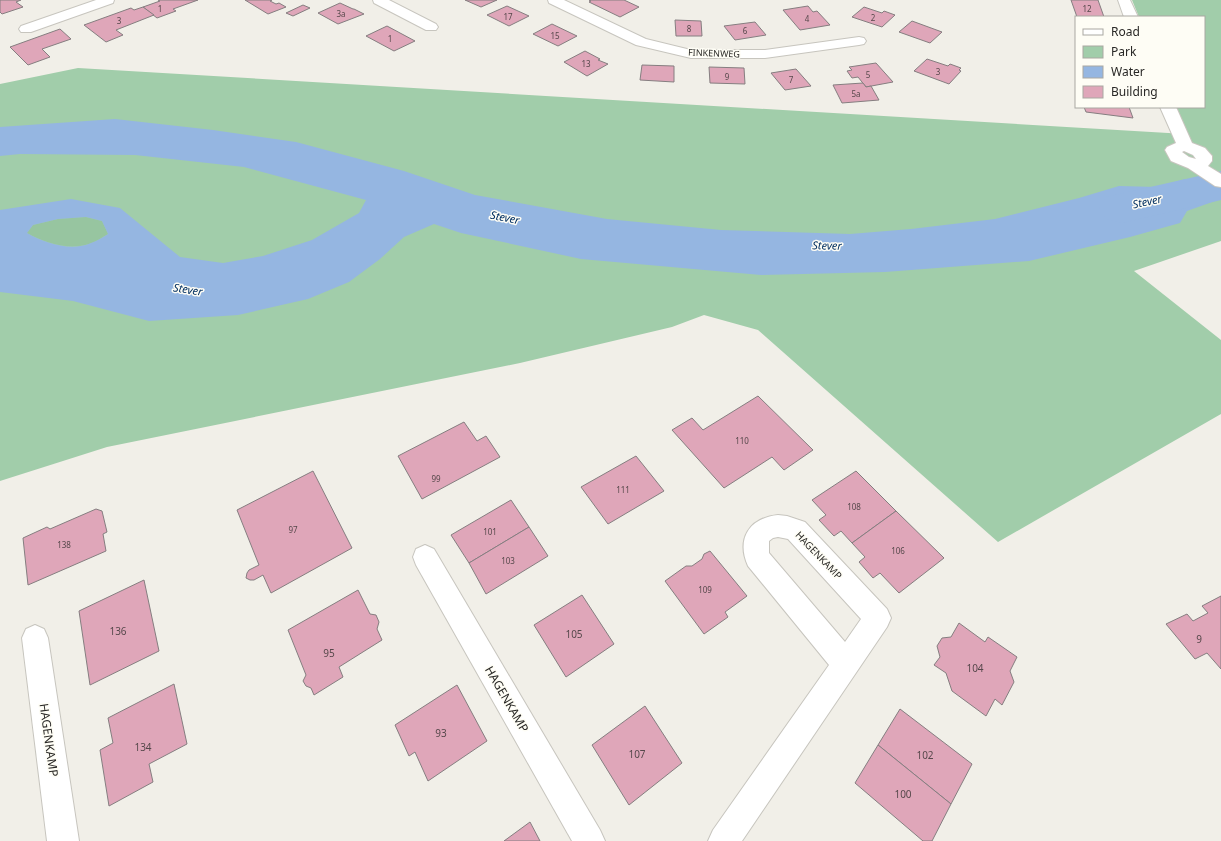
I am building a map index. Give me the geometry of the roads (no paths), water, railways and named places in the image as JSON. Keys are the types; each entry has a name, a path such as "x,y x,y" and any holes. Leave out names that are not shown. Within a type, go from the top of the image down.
{"street":[{"path":"26,29 108,0"},
{"path":"379,0 431,27"},
{"name":"FINKENWEG","path":"554,0 641,42 692,54 765,54 859,41"},
{"path":"1124,0 1131,16"},
{"path":"1168,108 1185,146 1198,150 1204,156 1205,159 1197,166 1221,182"},
{"name":"HAGENKAMP","path":"724,841 878,618 796,530 785,526 774,525 764,529 757,537 755,547 757,558 846,663"},
{"name":"HAGENKAMP","path":"424,557 589,841"},
{"name":"HAGENKAMP","path":"35,638 63,841"}],"water":[{"path":"115,119 213,130 296,142 404,171 475,195 607,219 721,230 850,234 911,229 995,219 1079,198 1119,186 1158,187 1185,179 1215,201 1187,211 1180,223 1130,237 1029,261 885,272 761,275 581,259 461,233 434,224 404,237 380,259 349,282 308,299 238,315 149,321 73,301 0,292 0,210 71,199 120,208 180,257 223,263 263,256 312,240 359,213 366,200 244,167 135,155 20,154 0,156 0,127","holes":["86,217 102,221 108,234 83,246 75,247 58,245 27,233 33,225 58,219"]}],"waterway":[{"name":"Stever","path":"1122,208 1201,191 1221,185"}]}
